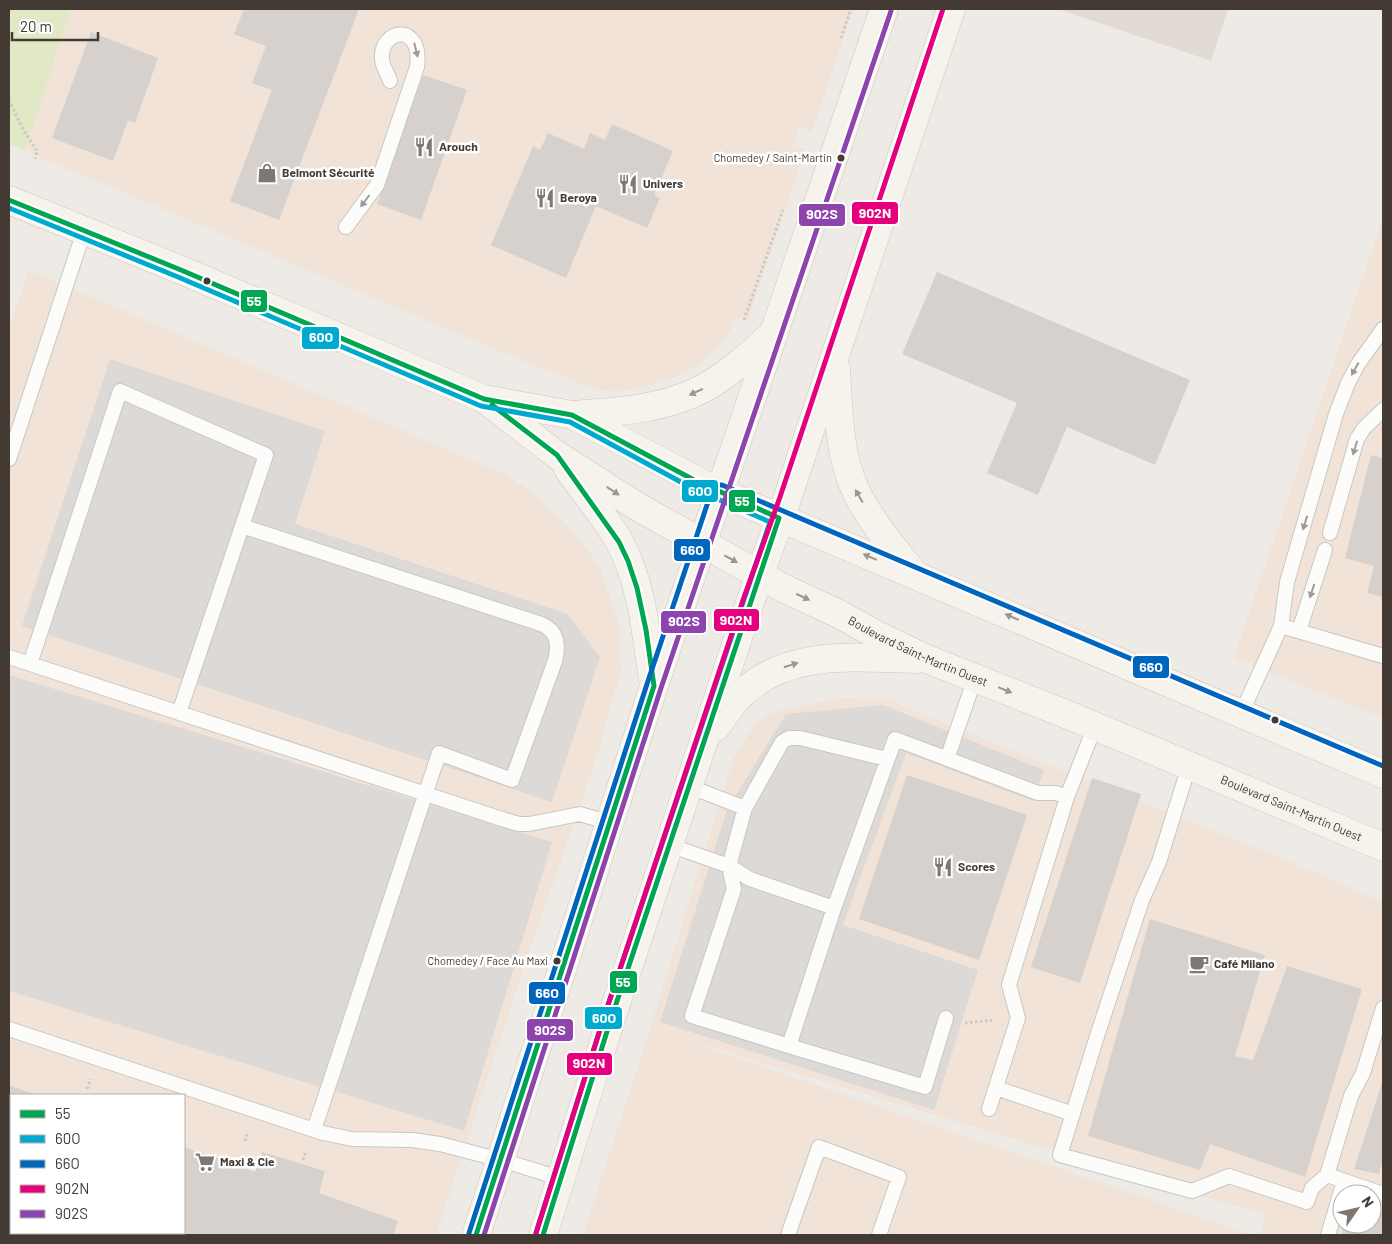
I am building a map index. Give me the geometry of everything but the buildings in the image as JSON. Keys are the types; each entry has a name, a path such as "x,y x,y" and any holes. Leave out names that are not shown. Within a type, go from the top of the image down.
{"main road":[{"path":"476,1235 654,686 884,9"},
{"path":"543,1235 610,1022 688,786 759,574 787,499 951,9"},
{"name":"Boulevard Saint-Martin Ouest","path":"9,200 181,270 484,399 572,415 719,492 1383,774"},
{"path":"572,415 652,406 696,392 737,366 775,332"},
{"path":"835,357 841,435 855,490 915,576"},
{"name":"Boulevard Saint-Martin Ouest","path":"484,399 557,455 638,507 759,574 927,659 1095,726 1383,847"},
{"path":"557,455 609,526 628,561 641,605 654,686"},
{"path":"702,746 735,701 775,671 820,658 927,659"}],"lane":[{"path":"346,227 377,185 417,67 418,51 416,44 402,34 389,39 382,52 382,60 390,81"},
{"path":"9,459 84,231"},
{"path":"1241,714 1280,626 1287,582 1336,414 1348,383 1358,364 1383,329"},
{"path":"30,664 120,391 266,454 179,713"},
{"path":"1330,534 1357,439 1364,428 1383,410"},
{"path":"242,526 547,626 556,636 557,652 555,662 512,780 439,754 314,1130"},
{"path":"1299,631 1325,550"},
{"path":"1280,626 1383,656"},
{"path":"9,658 519,824 580,814 610,823"},
{"path":"947,759 975,678"},
{"path":"989,1109 1018,1018 1009,986 1067,797 1095,726"},
{"path":"887,759 800,738 789,738 782,742 746,808 729,866 734,889 692,1016 925,1088 946,1018"},
{"path":"789,1046 834,908 894,739 1038,793 1067,797"},
{"path":"1189,766 1159,862 1139,909 1060,1155 1192,1192 1229,1176 1306,1202 1312,1188 1327,1176 1351,1096 1363,1072 1383,1008"},
{"path":"688,786 746,808"},
{"path":"669,845 729,866 750,879 834,908"},
{"path":"9,1029 314,1130 352,1139 425,1141 501,1160 560,1178"},
{"path":"996,1088 1073,1114"},
{"path":"788,1235 819,1147 899,1176 879,1235"},
{"path":"1327,1176 1383,1194"},
{"path":"1328,1235 1344,1181"}],"path":[{"path":"839,44 851,9"},
{"path":"9,100 24,131 37,151 35,159"},
{"path":"743,322 784,207"},
{"path":"946,1018 961,1023 1018,1018"},
{"path":"87,1089 92,1076"},
{"path":"245,1141 249,1128"}],"shaded area":[{"path":"71,9 853,9 812,132 800,127 793,145 805,150 748,320 738,317 729,333 715,351 696,366 672,378 643,388 617,391 597,390 504,353 25,151"},
{"path":"1058,9 1228,9 1211,61"},
{"path":"1383,217 1383,718 1234,658"},
{"path":"29,270 504,474 534,493 570,528 599,565 620,627 621,670 599,750 528,956 436,1235 9,1235 9,328"},
{"path":"110,359 325,431 295,524 568,614 600,657 552,802 22,626"},
{"path":"9,675 552,842 464,1131 9,991"},
{"path":"839,698 891,700 938,721 1282,858 1383,902 1383,1235 1261,1235 1266,1215 670,1035 1253,1235 583,1235 650,1029 733,759 756,723 774,712"},
{"path":"883,705 1044,770 1033,801 906,753 843,925 978,970 934,1110 660,1022 727,810 786,714"}],"green space":[{"path":"9,9 71,9 25,151 9,144"}],"transit line":[{"name":"902N","path":"536,1233 603,1020 943,9"},
{"name":"902S","path":"484,1235 661,688 891,11"},
{"name":"55","path":"9,200 181,270 484,399 572,415 694,480 779,518 610,1022 543,1235"},
{"name":"60O","path":"9,208 178,277 481,406 570,422 690,487 770,522 603,1020 536,1233"},
{"name":"55","path":"476,1235 654,686 646,630 637,588 619,542 557,455 492,405"},
{"name":"66O","path":"469,1233 647,684 712,490 716,485 722,485 1383,766"}],"place":[{"name":"Arouch","path":"424,147"},
{"name":"Chomedey / Saint-Martin","path":"841,158"},
{"name":"Belmont Sécurité","path":"267,173"},
{"name":"Univers","path":"628,184"},
{"name":"Beroya","path":"545,198"},
{"name":"Scores","path":"943,867"},
{"name":"Chomedey / Face Au Maxi","path":"557,961"},
{"name":"Café Milano","path":"1199,964"},
{"name":"Maxi & Cie","path":"205,1162"}]}
